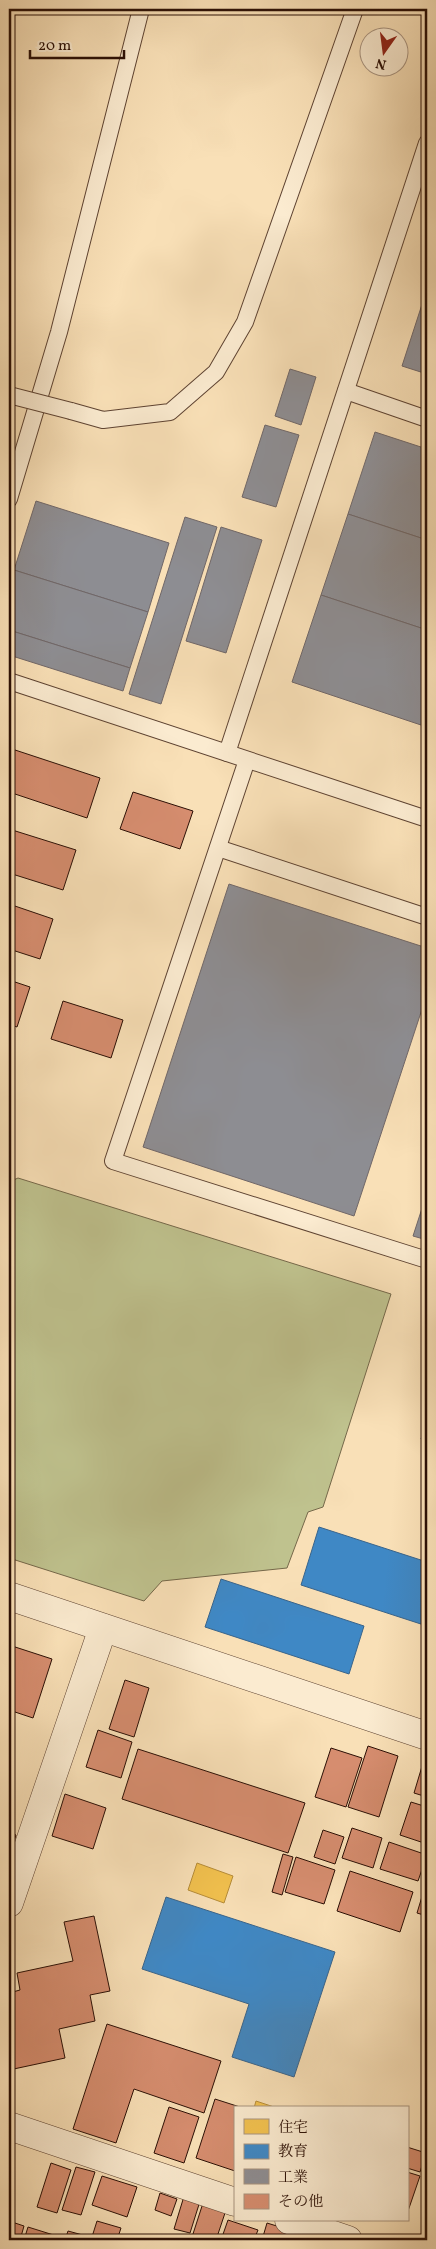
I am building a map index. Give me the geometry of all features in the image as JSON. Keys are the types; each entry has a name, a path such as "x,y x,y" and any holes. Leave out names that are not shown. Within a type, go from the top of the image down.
{"street":[{"path":"9,1596 427,1736"},
{"path":"9,1903 103,1628"},
{"path":"9,2126 234,2202"},
{"path":"295,2222 348,2240"}],"lane":[{"path":"9,499 58,332 141,9"},
{"path":"9,395 103,420 170,412 216,372 245,322 355,9"},
{"path":"227,753 427,143"},
{"path":"346,391 427,419"},
{"path":"9,681 427,819"},
{"path":"247,760 114,1161 427,1260"},
{"path":"218,848 427,916"}],"green space":[{"path":"18,1178 391,1294 323,1507 308,1512 287,1568 162,1581 144,1601 9,1558 9,1182"}],"building: 住宅":[{"path":"197,1863 233,1876 224,1903 188,1890"},
{"path":"256,2101 271,2106 255,2106"}],"building: 教育":[{"path":"427,1420 427,1441 421,1439"},
{"path":"319,1527 427,1562 427,1626 301,1585"},
{"path":"221,1579 364,1626 349,1674 205,1627"},
{"path":"166,1897 335,1952 294,2077 232,2057 249,2004 142,1969"}],"building: 工業":[{"path":"427,289 427,374 402,366"},
{"path":"290,369 316,377 301,425 275,416"},
{"path":"265,425 299,435 276,507 242,497"},
{"path":"375,432 427,449 427,540 348,514"},
{"path":"36,501 169,543 148,612 14,570"},
{"path":"348,514 427,540 427,630 321,595"},
{"path":"185,517 217,527 161,704 129,694"},
{"path":"221,527 262,540 226,653 186,641"},
{"path":"14,570 148,612 130,668 9,630 9,588"},
{"path":"321,595 427,630 427,727 292,682"},
{"path":"9,630 130,668 123,691 9,655"},
{"path":"229,884 427,948 427,994 354,1216 143,1147"},
{"path":"427,1193 427,1240 413,1236"}],"building: その他":[{"path":"9,748 100,778 87,818 9,792"},
{"path":"133,792 193,811 180,849 120,829"},
{"path":"9,829 76,850 63,890 9,873"},
{"path":"9,904 53,919 40,959 9,949"},
{"path":"9,980 30,987 17,1027 9,1024"},
{"path":"63,1001 123,1020 111,1058 51,1039"},
{"path":"9,1645 52,1659 33,1718 9,1710"},
{"path":"125,1680 149,1688 134,1737 109,1729"},
{"path":"98,1730 132,1742 121,1778 86,1767"},
{"path":"368,1746 398,1756 379,1817 348,1807"},
{"path":"331,1748 362,1758 346,1807 315,1797"},
{"path":"138,1749 305,1803 288,1853 122,1799"},
{"path":"423,1763 427,1764 427,1797 414,1793"},
{"path":"65,1794 106,1808 93,1849 52,1836"},
{"path":"411,1802 427,1807 427,1844 400,1835"},
{"path":"352,1828 382,1838 373,1868 342,1858"},
{"path":"323,1830 344,1837 335,1864 314,1857"},
{"path":"9,1832 16,1835 9,1858"},
{"path":"389,1842 427,1855 418,1881 380,1869"},
{"path":"283,1854 293,1857 282,1895 272,1892"},
{"path":"296,1857 335,1870 324,1904 285,1892"},
{"path":"350,1871 413,1892 400,1932 337,1911"},
{"path":"427,1880 427,1916 417,1913"},
{"path":"94,1916 110,1991 90,1995 95,2021 59,2029 65,2058 9,2070 9,1993 20,1990 17,1973 73,1961 64,1922"},
{"path":"107,2024 221,2061 204,2113 134,2089 116,2143 73,2129"},
{"path":"215,2099 237,2106 234,2106 234,2171 196,2158"},
{"path":"169,2107 199,2117 184,2163 154,2153"},
{"path":"408,2147 426,2153 420,2172 408,2168"},
{"path":"51,2163 71,2170 57,2213 37,2207"},
{"path":"76,2167 95,2172 81,2215 62,2210"},
{"path":"408,2172 420,2176 408,2211"},
{"path":"102,2176 137,2187 127,2217 92,2205"},
{"path":"160,2193 177,2199 171,2216 155,2210"},
{"path":"185,2193 201,2198 190,2233 174,2229"},
{"path":"203,2203 226,2210 216,2240 202,2240 192,2237"},
{"path":"228,2220 258,2230 254,2240 221,2240"},
{"path":"9,2221 24,2226 20,2240 9,2240"},
{"path":"97,2221 121,2228 117,2240 91,2240"},
{"path":"267,2223 293,2231 290,2240 262,2240"},
{"path":"28,2227 60,2237 59,2240 24,2240"},
{"path":"68,2231 90,2237 89,2240 65,2240"}]}
